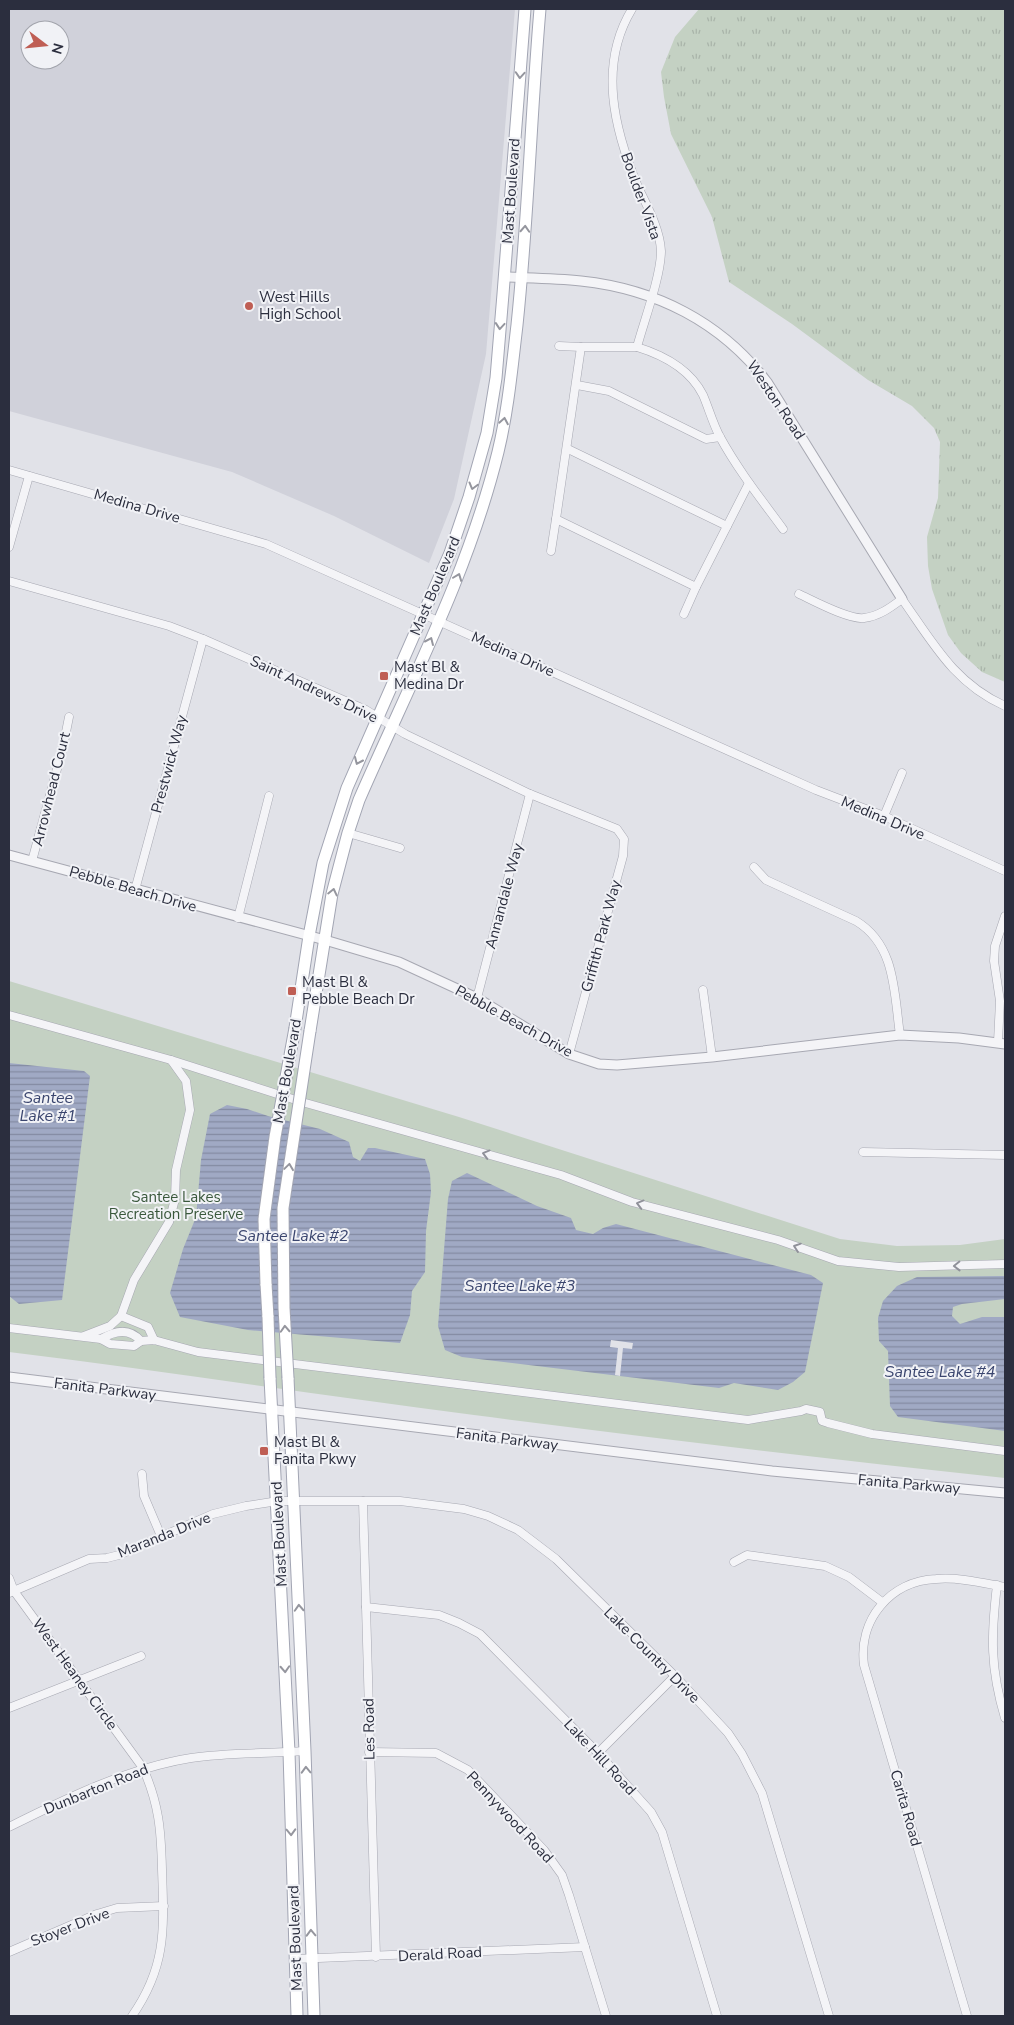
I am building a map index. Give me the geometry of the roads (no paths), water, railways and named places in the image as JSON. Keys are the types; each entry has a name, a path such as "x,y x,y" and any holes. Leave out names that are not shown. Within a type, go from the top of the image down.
{"main road":[{"name":"Mast Boulevard","path":"297,2016 289,1752 264,1219 275,1137 295,1028 309,936 324,863 347,788 450,553 470,497 487,433 496,378 525,9"},
{"path":"533,9 531,55 534,72"},
{"name":"Mast Boulevard","path":"314,2016 291,1413 284,1308 283,1208 324,940 332,894 348,833 359,800 440,622 476,531 498,450 511,378 523,278 534,72 540,9"}],"street":[{"name":"Boulder Vista","path":"632,9 616,43 612,59 612,81 626,157 653,222 661,251 658,274 636,347"},
{"name":"Weston Road","path":"505,277 582,281 636,292 693,315 708,324 734,345 757,369 776,395 902,599"},
{"path":"559,346 636,347 665,358 680,367 702,394 720,437 749,483 783,529"},
{"path":"551,551 568,449 581,347"},
{"path":"577,385 609,391 706,439 720,437"},
{"path":"568,449 727,526"},
{"name":"Medina Drive","path":"9,470 266,544 816,790 884,816 1005,871"},
{"path":"9,547 29,476"},
{"path":"684,614 749,483"},
{"path":"556,519 696,587"},
{"name":"Saint Andrews Drive","path":"9,580 169,626 203,639 366,710 392,726 530,794 609,826"},
{"path":"799,594 850,616 862,619 886,611 902,599 953,670 981,694 1005,706"},
{"name":"Prestwick Way","path":"135,890 203,639"},
{"name":"Arrowhead Court","path":"32,861 63,747 69,717"},
{"path":"884,816 902,773"},
{"name":"Annandale Way","path":"477,998 530,794"},
{"path":"238,918 270,796"},
{"name":"Griffith Park Way","path":"569,1054 625,848 620,832 609,826"},
{"path":"348,833 400,848"},
{"name":"Pebble Beach Drive","path":"9,855 399,962 477,998 569,1054 599,1064 617,1065 712,1056 900,1035 1002,1043"},
{"path":"754,866 766,880 856,921 877,939 886,953 890,968 900,1035"},
{"path":"1002,1043 1000,1001 994,961 995,946 1005,916"},
{"path":"703,990 712,1056"},
{"path":"9,1015 171,1060 302,1102 561,1175 632,1202 778,1240 838,1261 899,1267 1005,1264"},
{"path":"80,1337 110,1326 121,1316 134,1280 169,1222 175,1199 176,1170 190,1110 186,1081 171,1060"},
{"path":"863,1152 1005,1155"},
{"path":"121,1316 148,1327 154,1340"},
{"path":"9,1328 101,1339 110,1344 134,1346 141,1341 154,1340 198,1352 748,1420 806,1409 820,1412 822,1420 828,1423 872,1434 1005,1450"},
{"path":"101,1339 113,1331 132,1334 141,1341"},
{"name":"Fanita Parkway","path":"9,1377 772,1471 1005,1493"},
{"path":"142,1474 144,1496 161,1536"},
{"name":"Maranda Drive","path":"11,1592 89,1559 119,1555 213,1514 246,1506 294,1500"},
{"name":"Lake Country Drive","path":"294,1500 392,1500 464,1509 488,1516 518,1530 556,1559 675,1676 728,1733 754,1774 762,1793 829,2016"},
{"name":"Les Road","path":"362,1501 376,1957"},
{"path":"734,1562 747,1555 825,1566 848,1577 882,1602 904,1587 930,1579 938,1578 1001,1586 992,1627 994,1674 1005,1718"},
{"name":"West Heaney Circle","path":"9,1578 11,1592 79,1680 143,1768 155,1800 160,1823 164,1906 163,1937 154,1973 144,1996 132,2016"},
{"name":"Carita Road","path":"882,1602 873,1614 866,1629 862,1648 864,1665 967,2016"},
{"name":"Lake Hill Road","path":"366,1607 439,1615 480,1634 598,1754 651,1812 662,1832 717,2016"},
{"path":"9,1708 141,1656"},
{"path":"598,1754 675,1676"},
{"name":"Dunbarton Road","path":"9,1827 49,1807 143,1768 191,1758 305,1751"},
{"name":"Pennywood Road","path":"369,1752 436,1753 468,1770 552,1860 562,1875 570,1895 606,2016"},
{"name":"Stoyer Drive","path":"9,1952 110,1910 164,1906"},
{"name":"Derald Road","path":"295,1960 585,1947"}],"water":[{"name":"Santee Lake #1","path":"9,1063 84,1071 90,1076 62,1300 19,1304 9,1296"},
{"name":"Santee Lake #2","path":"227,1105 320,1129 349,1142 353,1157 360,1161 368,1148 425,1159 430,1174 431,1192 426,1231 425,1272 412,1291 410,1315 400,1343 248,1330 180,1317 170,1293 183,1249 196,1217 201,1160 210,1114"},
{"name":"Santee Lake #3","path":"467,1173 537,1206 571,1218 576,1230 593,1234 603,1228 616,1224 811,1275 823,1283 805,1372 793,1382 778,1390 734,1383 719,1388 462,1357 445,1350 438,1326 448,1199 452,1181"},
{"name":"Santee Lake #4","path":"1005,1276 1005,1299 962,1304 953,1307 952,1316 960,1324 982,1317 1005,1317 1005,1431 898,1417 890,1406 888,1351 879,1341 878,1318 883,1301 897,1286 917,1277"}],"place":[{"name":"West Hills High School","path":"249,306"},
{"name":"Mast Bl & Medina Dr","path":"384,676"},
{"name":"Mast Bl & Pebble Beach Dr","path":"292,991"},
{"name":"Mast Bl & Fanita Pkwy","path":"264,1451"}],"park label":[{"name":"Santee Lakes Recreation Preserve","path":"176,1206"}]}
